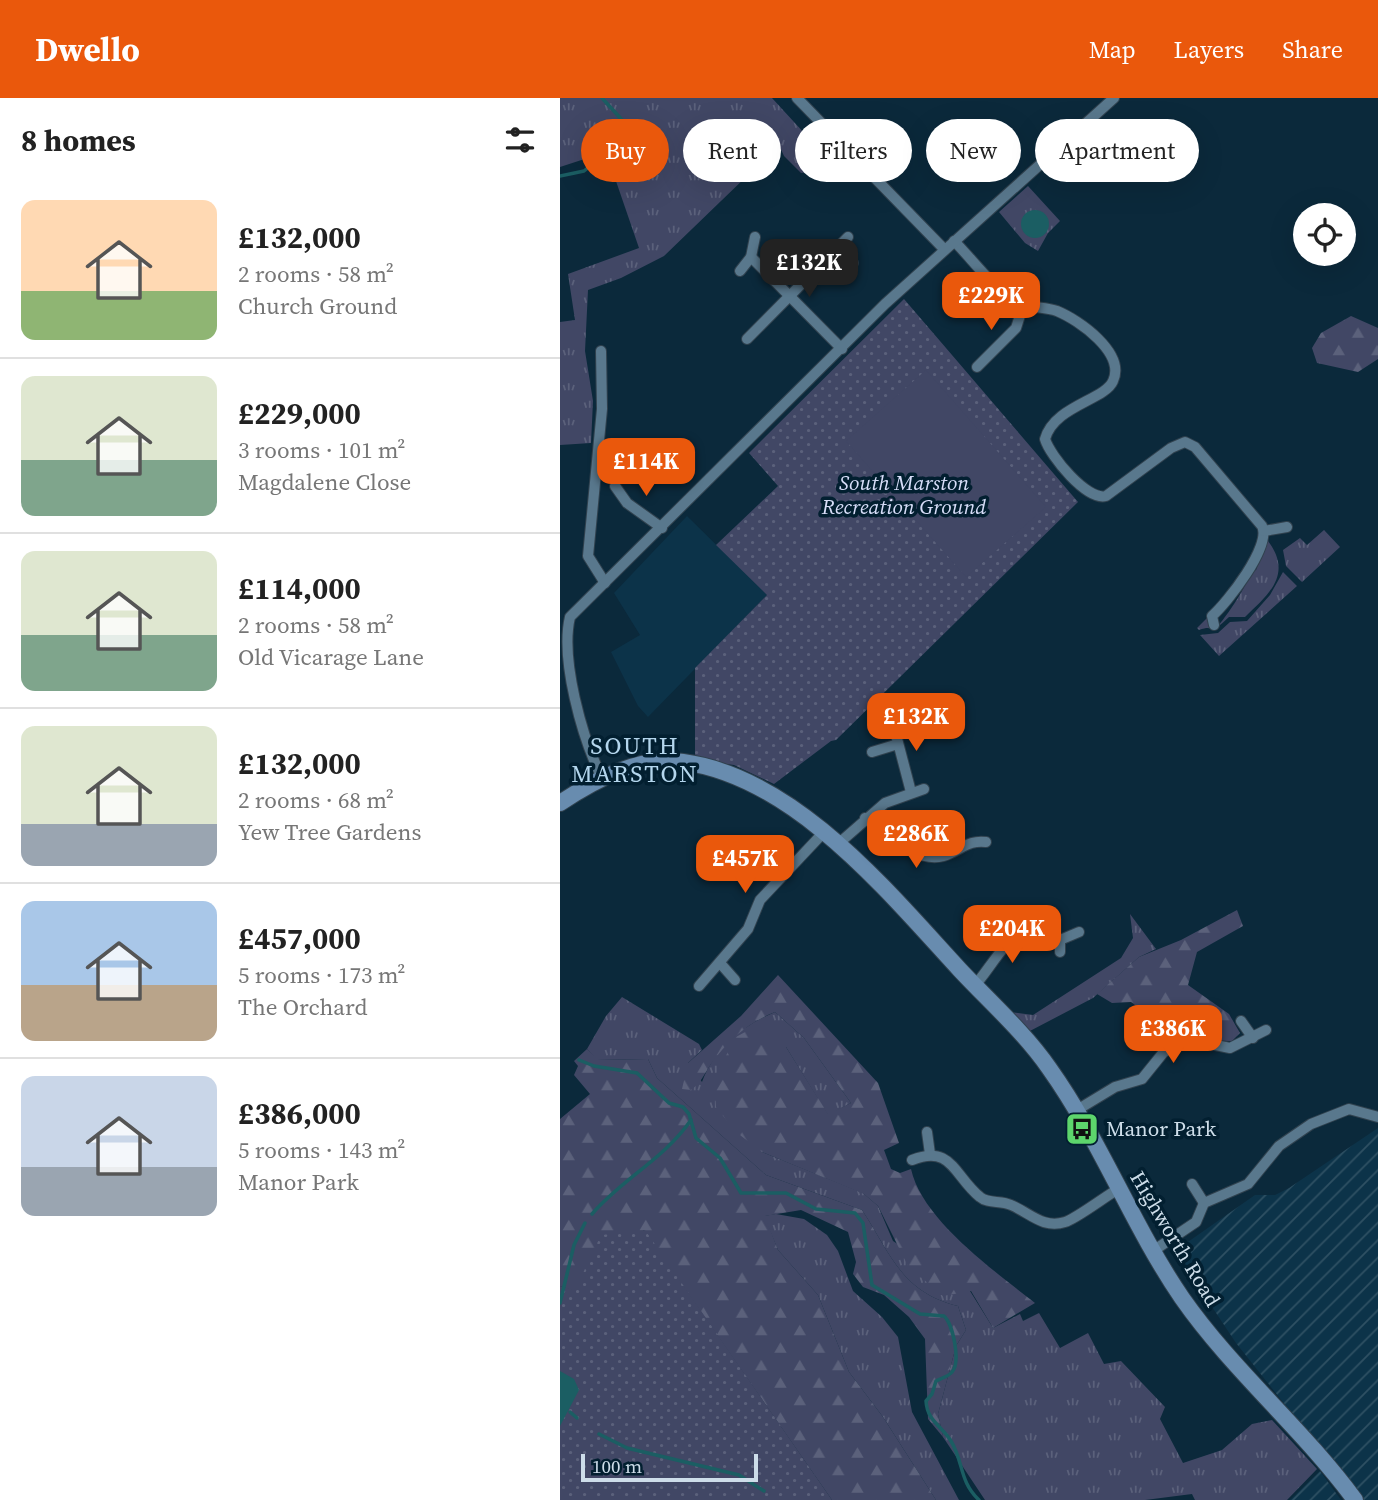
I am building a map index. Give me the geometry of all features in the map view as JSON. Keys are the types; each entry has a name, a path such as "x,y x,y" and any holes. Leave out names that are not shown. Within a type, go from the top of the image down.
{"street":[{"path":"797,98 944,249"},
{"path":"602,778 573,711 561,662 561,642 568,621 767,418 944,249 1114,98"},
{"path":"740,271 751,257 755,237"},
{"path":"747,340 848,237"},
{"path":"954,241 1004,293 1023,306 1048,309 1066,316 1099,342 1115,365 1110,386 1079,403 1049,429 1045,439 1050,450 1083,489 1095,497 1106,496 1171,447 1185,442 1195,447 1264,531"},
{"path":"837,248 853,263"},
{"path":"751,257 842,349"},
{"path":"976,367 1016,328 1023,306"},
{"path":"601,351 601,409 588,556 605,583"},
{"path":"615,486 627,503 662,528"},
{"path":"1264,531 1287,527"},
{"path":"1214,625 1212,616 1239,586 1264,531"},
{"path":"895,731 911,792"},
{"path":"872,752 898,744"},
{"name":"Highworth Road","path":"560,803 602,778 660,761 705,767 759,789 838,844 1033,1047 1077,1110 1153,1251 1185,1302 1219,1347 1278,1407 1355,1500"},
{"path":"838,844 865,818 894,798 924,789"},
{"path":"865,818 905,846 930,858 944,857 980,841 971,828"},
{"path":"699,986 748,929 761,900 824,832"},
{"path":"975,985 993,966 1008,941 1017,935 1030,934 1060,940 1079,932"},
{"path":"1060,940 1060,952"},
{"path":"719,963 735,980"},
{"path":"1241,1021 1253,1038"},
{"path":"1077,1110 1115,1087 1142,1079 1163,1053 1174,1045 1200,1042 1230,1048 1266,1030"},
{"path":"1153,1251 1196,1222 1204,1203 1248,1184 1279,1146 1311,1124 1349,1109 1378,1117"},
{"path":"927,1132 930,1154"},
{"path":"912,1160 930,1154 952,1164 982,1198 1010,1204 1049,1224 1071,1220 1120,1188"},
{"path":"1192,1184 1204,1203"}],"shaded area":[{"path":"1035,210 1045,214 1049,224 1045,234 1035,238 1025,234 1021,224 1025,214"},
{"path":"687,516 767,595 648,717 638,706 611,652 640,635 614,593"},
{"path":"1378,1128 1378,1500 1361,1500 1236,1343 1175,1251 1255,1195 1275,1195 1289,1188"},
{"path":"560,1371 574,1379 579,1390 560,1426"},
{"path":"1320,1471 1341,1500 1290,1500"}],"green space":[{"path":"560,98 772,98 795,123 795,167 781,149 781,119 683,119 683,182 741,182 664,256 621,278 588,290 585,351 593,401 591,443 560,445 560,322 575,320 568,274 639,248 616,182 669,182 669,119 581,119 581,160 560,167"},
{"path":"1028,186 1060,221 1048,233 1038,251 1025,243 999,212"},
{"name":"South Marston Recreation Ground","path":"904,299 1078,502 836,740 774,784 734,765 695,760 695,668 767,595 716,545 778,486 749,453"},
{"path":"1351,316 1378,328 1378,359 1358,372 1317,363 1312,348 1321,333"},
{"path":"926,370 1046,507 966,577 846,441"},
{"path":"1324,530 1340,547 1302,582 1286,566 1283,550 1300,538 1307,545"},
{"path":"1268,541 1278,564 1275,583 1245,617 1229,617 1217,627 1241,594 1251,572 1256,570"},
{"path":"1283,572 1297,586 1219,656 1200,635 1218,633 1230,622 1247,621 1270,595"},
{"path":"1207,618 1210,628 1199,630 1197,628"},
{"path":"1237,910 1243,926 1197,952 1188,985 1229,1014 1240,1033 1232,1041 1181,1040 1131,1002 1112,1003 1097,994 1139,957 1181,940"},
{"path":"1130,914 1156,949 1139,957 1093,998 1028,1032 1010,1012 1033,1015 1121,958 1133,938"},
{"path":"778,975 878,1083 899,1143 884,1150 891,1169 900,1173 911,1169 918,1188 945,1226 962,1244 1035,1303 993,1328 971,1291 943,1296 908,1266 878,1206 864,1194 762,1152 736,1132 716,1107 714,1078 736,1037 756,1026 786,1047 828,1114 851,1103 804,1038 775,1012 756,1021 732,1040 695,1087 691,1090 682,1089 688,1063 741,1016"},
{"path":"622,997 699,1044 702,1050 688,1063 702,1082 714,1059 731,1040 752,1024 775,1012 804,1038 851,1103 828,1115 786,1047 762,1152 863,1193 878,1206 893,1241 970,1291 993,1328 1020,1314 1023,1321 1039,1313 1060,1348 1088,1333 1104,1364 1121,1361 1165,1407 1160,1419 1183,1463 1222,1450 1252,1424 1272,1420 1317,1469 1287,1500 1195,1500 1192,1494 1145,1500 985,1500 943,1437 938,1414 956,1346 966,1330 958,1306 939,1300 910,1281 890,1256 862,1210 766,1175 657,1078 648,1059 597,1060 587,1049 606,1016"},
{"path":"587,1049 598,1060 648,1059 657,1078 766,1175 862,1210 890,1256 910,1281 939,1300 958,1306 966,1330 956,1346 938,1414 943,1437 928,1419 925,1339 909,1317 884,1295 863,1287 853,1274 856,1262 848,1232 801,1210 765,1216 778,1250 818,1295 849,1372 883,1417 936,1500 832,1500 644,1230 575,1291 560,1286 560,1119 590,1094 574,1075 578,1066 574,1061"},
{"path":"776,1214 804,1219 827,1235 838,1251 853,1291 882,1317 898,1337 912,1412 959,1500 936,1500 883,1417 849,1372 818,1295 778,1250 764,1216"},
{"path":"645,1230 832,1500 560,1500 560,1286 575,1290 601,1235"}],"waterway":[{"path":"560,176 584,171 624,138 624,122 602,98"},
{"path":"579,1060 594,1066 637,1073 669,1103 683,1107 689,1114 696,1138 720,1158 741,1193 786,1193 816,1209 855,1213 863,1223 872,1285 920,1314 944,1316 947,1320 955,1343 955,1367 949,1375 936,1381 932,1394 926,1401 927,1408 951,1441 968,1486 979,1500"},
{"path":"592,1214 616,1190 656,1158 691,1120"},
{"path":"560,1303 574,1245 585,1223"},
{"path":"570,1412 577,1418"},
{"path":"599,1434 627,1448 739,1475 764,1491"}],"place":[{"name":"Manor Park","path":"1082,1129"}],"district":[{"name":"SOUTH MARSTON","path":"635,760"}]}
